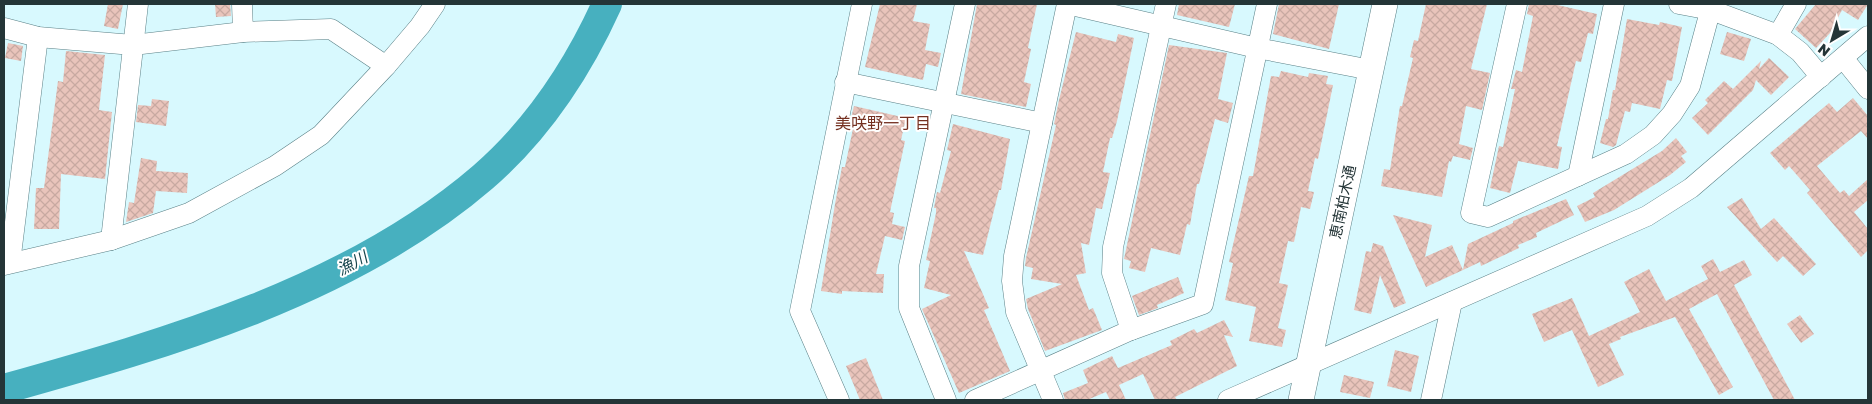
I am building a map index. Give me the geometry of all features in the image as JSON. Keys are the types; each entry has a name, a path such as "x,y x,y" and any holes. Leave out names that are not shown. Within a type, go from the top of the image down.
{"street":[{"path":"111,240 138,4"},
{"path":"242,4 244,32"},
{"path":"38,37 7,264 111,240 189,213 275,166 321,135 386,66 420,26 435,4"},
{"path":"839,400 800,311 862,4"},
{"path":"946,400 920,340 909,308 909,266 965,4"},
{"path":"1053,400 1016,312 1012,281 1014,256 1067,4 1257,48 1371,70"},
{"path":"1131,330 1112,273 1113,247 1166,4"},
{"path":"975,400 1131,330 1203,304 1267,4"},
{"name":"恵南柏木通","path":"1300,400 1385,4"},
{"path":"1517,4 1471,213 1488,217 1626,154 1653,135 1672,114 1690,86 1711,7"},
{"path":"1578,176 1614,4"},
{"path":"1679,4 1711,7 1778,35 1800,52 1821,77"},
{"path":"1778,35 1796,4"},
{"path":"4,28 38,37 133,45 244,32 331,29 386,66"},
{"path":"1228,400 1647,216 1691,188 1868,36"},
{"path":"1843,58 1868,89"},
{"path":"845,82 1042,123"},
{"path":"1431,400 1452,302"}],"building":[{"path":"108,4 123,4 118,29 104,26"},
{"path":"215,4 230,4 231,16 216,17"},
{"path":"880,4 917,4 913,21 930,24 925,50 941,53 938,67 926,64 923,80 865,67"},
{"path":"977,4 1037,4 1028,48 1031,49 1024,82 1031,84 1026,107 961,94"},
{"path":"1179,4 1235,4 1229,27 1177,15"},
{"path":"1279,4 1339,4 1329,49 1273,34"},
{"path":"1426,4 1487,4 1471,69 1490,73 1482,110 1466,106 1459,144 1473,148 1470,160 1453,156 1451,162 1449,161 1442,197 1381,186 1384,169 1390,170 1400,106 1402,106 1413,58 1410,57 1414,40 1418,41"},
{"path":"1529,4 1553,4 1597,14 1593,34 1588,33 1581,62 1576,61 1557,146 1562,147 1558,169 1518,161 1510,193 1490,188 1499,146 1503,147 1515,89 1511,89 1516,70 1522,72 1533,16 1527,14"},
{"path":"1816,4 1868,4 1858,20 1842,10 1830,33 1816,48 1795,29"},
{"path":"1627,19 1659,25 1660,22 1682,27 1672,81 1667,80 1660,109 1632,103 1630,112 1625,111 1616,145 1613,147 1600,143 1606,119 1608,119 1613,90 1615,90"},
{"path":"1076,32 1116,42 1118,34 1134,38 1117,121 1112,138 1110,138 1103,172 1110,173 1102,209 1096,208 1089,245 1081,243 1086,273 1076,275 1089,310 1093,308 1102,330 1045,351 1028,309 1026,299 1062,284 1031,279 1033,268 1025,266 1056,125 1054,124 1059,100"},
{"path":"1727,32 1751,39 1744,61 1720,54"},
{"path":"8,43 23,46 21,61 5,58"},
{"path":"1169,45 1227,53 1218,99 1233,103 1228,123 1215,119 1199,184 1197,184 1190,225 1187,224 1180,255 1151,248 1145,272 1129,268 1131,261 1124,259"},
{"path":"66,51 105,55 99,110 112,112 105,179 61,174 59,229 34,229 36,188 44,188 58,81 63,82"},
{"path":"1769,58 1789,77 1771,95 1756,80 1753,90 1708,135 1692,118 1708,103 1705,100 1724,81 1733,89 1761,61 1759,69"},
{"path":"1281,71 1308,77 1309,73 1328,76 1326,84 1333,85 1318,159 1315,158 1308,191 1314,192 1310,209 1301,207 1294,242 1288,241 1279,283 1288,285 1278,328 1286,330 1282,347 1249,341 1256,307 1225,300 1233,263 1229,262 1249,176 1253,176 1271,76 1279,77"},
{"path":"1853,98 1868,116 1868,139 1861,131 1817,166 1840,193 1844,190 1849,196 1868,179 1868,200 1854,212 1868,229 1868,250 1861,257 1807,193 1810,190 1789,166 1785,170 1770,153 1829,103 1837,112"},
{"path":"152,99 169,101 166,126 136,122 138,105 151,106"},
{"path":"854,106 906,118 901,140 905,141 890,212 894,213 892,224 905,227 902,240 885,236 876,274 884,274 883,293 842,291 842,294 821,291 842,167 845,167 855,119 851,118"},
{"path":"953,124 1010,139 1001,190 999,190 983,255 964,251 989,308 984,310 1010,371 959,393 922,309 951,295 924,288 930,261 926,260 936,213 936,208 934,208 937,192 940,193 951,151 947,150"},
{"path":"1676,138 1687,152 1681,156 1686,162 1670,175 1614,210 1585,222 1577,206 1595,197 1593,193 1662,151"},
{"path":"141,158 157,161 156,171 188,173 187,193 156,191 153,213 126,222 129,202 134,203"},
{"path":"1742,198 1761,229 1774,218 1816,264 1803,276 1783,256 1777,262 1727,207"},
{"path":"1566,199 1574,215 1536,233 1537,237 1518,245 1519,248 1481,266 1480,262 1463,270 1468,244 1513,223 1513,221"},
{"path":"1393,215 1432,225 1425,257 1452,245 1463,270 1426,287"},
{"path":"1373,243 1383,246 1406,303 1394,308 1380,275 1371,314 1354,310 1366,251 1371,252"},
{"path":"1713,259 1720,272 1744,260 1752,275 1734,285 1795,400 1774,400 1717,294 1689,309 1733,387 1719,395 1675,317 1620,337 1621,339 1609,344 1624,375 1598,387 1572,330 1544,342 1532,314 1572,298 1589,336 1640,312 1624,282 1649,269 1666,301 1708,279 1701,266"},
{"path":"1178,277 1184,293 1157,305 1158,308 1139,315 1132,296"},
{"path":"1800,315 1814,334 1801,343 1787,324"},
{"path":"1224,320 1233,337 1224,335 1237,366 1175,397 1177,400 1155,400 1143,374 1119,385 1126,400 1110,400 1106,392 1087,400 1065,400 1063,393 1088,383 1083,370 1112,356 1118,368 1172,345 1170,341 1194,329 1197,333"},
{"path":"1395,350 1419,356 1411,392 1387,386"},
{"path":"866,358 883,400 860,400 846,366"},
{"path":"1344,375 1374,382 1370,398 1340,392"}],"waterway":[{"name":"漁川","path":"4,389 193,332 256,308 317,282 376,252 431,217 483,177 521,139 554,97 569,74 596,28 607,4"}],"district":[{"name":"美咲野一丁目","path":"883,123"}]}
